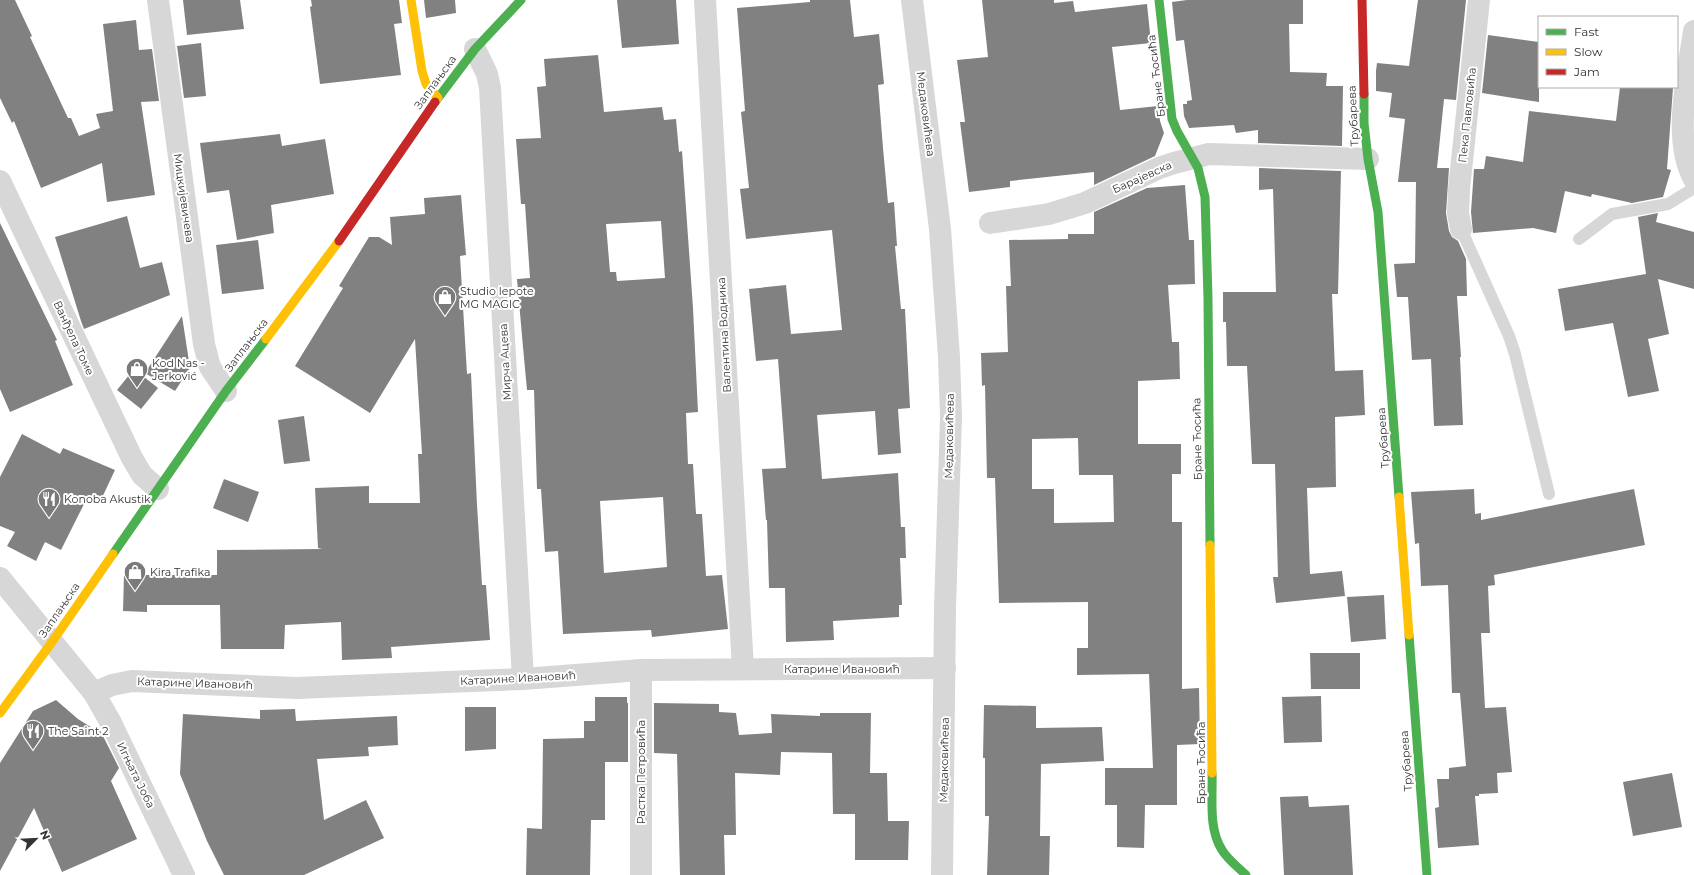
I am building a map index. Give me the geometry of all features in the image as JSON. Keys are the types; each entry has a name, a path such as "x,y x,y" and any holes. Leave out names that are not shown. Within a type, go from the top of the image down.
{"street":[{"name":"Мицкијевичева","path":"158,0 204,344 210,367 226,391"},
{"path":"411,0 422,71 426,84 438,98"},
{"name":"Заплањска","path":"0,713 52,642 226,391 323,264 438,98 475,49 521,0"},
{"name":"Валентина Водника","path":"705,0 743,669"},
{"name":"Медаковићева","path":"912,0 940,229 949,357 951,417 942,875"},
{"name":"Бране Ћосића","path":"1159,0 1172,119 1176,131 1201,174 1205,202 1208,314 1213,827 1217,842 1222,852 1246,875"},
{"name":"Трубарева","path":"1362,0 1364,123 1368,159 1378,212 1427,875"},
{"name":"Пека Павловића","path":"1462,229 1458,213 1459,189 1479,0"},
{"path":"1694,31 1683,117 1683,140 1694,180"},
{"name":"Мирча Ацева","path":"475,49 487,74 490,88 523,679"},
{"name":"Барајевска","path":"990,223 1050,214 1085,203 1159,168 1209,154 1368,159"},
{"name":"Ванђела Томе","path":"1,187 132,458 142,475 158,489"},
{"name":"Игњата Јоба","path":"0,578 94,693 111,723 184,875"},
{"name":"Катарине Ивановић","path":"94,693 112,685 132,680 297,688 523,679 641,670 945,668"},
{"name":"Растка Петровића","path":"641,670 641,875"}],"lane":[{"path":"1579,239 1612,214 1668,204 1694,188"},
{"path":"1462,229 1509,336 1515,354 1549,494"}],"building":[{"path":"0,0 15,0 32,36 30,37 68,118 71,118 79,136 100,128 96,114 113,111 103,24 136,20 139,50 152,49 159,101 141,102 155,195 107,202 102,163 41,188 14,121 12,123 0,98"},
{"path":"183,0 240,0 244,29 187,35"},
{"path":"311,0 399,0 402,23 394,24 401,75 320,84 310,7 312,6"},
{"path":"424,0 455,0 456,13 426,18"},
{"path":"617,0 676,0 679,44 622,48"},
{"path":"810,0 850,0 854,37 879,34 884,84 878,85 883,148 888,203 894,202 897,246 895,246 901,309 905,309 910,408 898,409 901,453 878,455 875,411 817,415 822,479 898,473 901,527 905,527 906,558 900,558 902,605 899,605 899,617 833,621 834,640 786,642 785,588 769,588 767,520 762,469 786,468 778,359 756,361 749,289 786,285 791,334 842,330 832,230 746,239 740,189 749,188 741,112 745,111 737,8 810,2"},
{"path":"982,0 1054,0 1054,3 1073,1 1075,12 1147,4 1151,43 1112,47 1120,110 1158,106 1160,121 1164,133 1155,156 1094,185 1094,172 1010,181 1010,187 969,192 960,122 965,122 957,60 988,57"},
{"path":"1187,0 1303,0 1303,24 1289,24 1290,72 1327,73 1326,86 1343,86 1342,146 1258,143 1258,130 1236,133 1234,125 1189,128 1184,116 1183,104 1187,104 1187,101 1192,100 1184,40 1176,41 1172,2"},
{"path":"1418,0 1466,0 1456,100 1444,99 1437,168 1449,168 1446,213 1449,231 1452,237 1458,241 1466,259 1467,296 1457,296 1463,425 1434,426 1431,359 1412,360 1408,297 1397,297 1394,264 1415,263 1416,182 1398,182 1405,119 1389,117 1392,93 1376,91 1376,71 1377,63 1409,66"},
{"path":"1488,35 1538,42 1539,102 1482,93"},
{"path":"201,43 206,96 184,98 177,46"},
{"path":"598,55 604,112 662,107 664,120 676,119 679,152 682,151 693,308 698,412 686,413 688,464 693,464 696,514 702,514 706,576 722,575 728,629 652,637 651,630 563,634 558,551 545,552 541,489 537,489 534,390 527,390 517,279 530,278 525,204 521,204 516,139 541,138 537,87 546,86 544,59","holes":["661,221 665,278 617,281 616,272 610,272 606,224","663,497 667,567 604,573 600,501"]},
{"path":"1620,88 1673,88 1667,169 1671,170 1663,197 1632,203 1592,194 1591,197 1565,191 1556,233 1533,228 1473,233 1471,212 1474,169 1484,169 1486,156 1523,162 1529,111 1616,121"},
{"path":"280,134 282,146 325,139 334,194 271,205 274,233 237,240 229,190 207,193 200,143"},
{"path":"1259,168 1341,171 1338,294 1332,294 1335,371 1363,370 1365,415 1335,417 1336,487 1307,488 1310,574 1342,571 1345,596 1276,603 1273,577 1278,577 1275,464 1252,464 1247,366 1227,366 1226,322 1223,322 1223,292 1276,292 1273,189 1259,190"},
{"path":"1185,185 1189,240 1194,240 1195,284 1168,285 1172,342 1179,342 1180,379 1138,381 1138,444 1181,444 1181,474 1172,474 1172,522 1182,522 1182,689 1199,688 1200,744 1177,745 1177,805 1145,805 1144,848 1117,847 1117,805 1105,805 1105,768 1153,768 1149,674 1077,675 1077,648 1088,648 1088,602 999,603 995,478 987,478 985,385 982,386 981,353 1008,352 1006,286 1011,286 1009,240 1068,239 1068,234 1094,234 1094,212 1147,188","holes":["1078,438 1079,475 1113,475 1114,522 1054,523 1054,489 1032,489 1032,439"]},
{"path":"461,195 466,255 460,256 467,374 471,373 482,585 486,585 490,640 391,647 392,658 342,660 341,622 285,625 284,649 221,649 220,605 147,605 147,612 123,611 124,575 217,575 217,550 322,549 318,548 315,488 369,486 369,503 420,503 418,454 422,454 415,339 370,413 295,366 343,288 339,286 369,237 379,237 392,245 390,217 425,214 424,198"},
{"path":"1658,213 1656,222 1694,232 1694,289 1658,279 1669,334 1648,339 1659,391 1628,397 1613,323 1565,331 1558,289 1646,274 1638,217"},
{"path":"127,216 140,268 162,262 170,295 84,329 55,237"},
{"path":"0,223 57,340 55,341 73,385 10,412 0,389"},
{"path":"258,240 264,289 222,294 216,245"},
{"path":"182,316 190,368 175,391 145,373"},
{"name":"Kod Nas - Jerković","path":"134,369 158,388 141,409 117,390"},
{"path":"304,416 310,461 284,464 278,420"},
{"path":"22,434 60,454 63,448 115,470 99,504 87,498 61,550 45,542 36,561 7,546 15,532 0,526 0,477"},
{"path":"224,479 259,492 248,522 213,508"},
{"path":"1474,489 1475,514 1481,513 1481,520 1634,489 1645,545 1494,575 1495,585 1488,586 1490,633 1481,633 1485,708 1506,707 1512,772 1497,773 1498,793 1479,794 1479,796 1475,796 1479,845 1438,848 1435,808 1439,807 1437,779 1449,779 1449,768 1466,766 1460,693 1452,693 1448,585 1421,586 1419,543 1415,544 1411,492"},
{"path":"1384,595 1386,639 1351,642 1347,597"},
{"path":"1310,653 1360,653 1360,689 1311,689"},
{"path":"1321,696 1322,742 1284,743 1282,697"},
{"path":"595,697 627,697 628,762 605,762 605,820 591,820 590,875 526,875 527,828 542,829 543,739 584,738 584,721 595,721"},
{"path":"56,700 78,719 94,729 99,728 119,768 111,781 137,839 62,872 34,808 0,871 0,763 33,711"},
{"path":"654,703 719,704 719,712 736,713 739,735 772,733 771,714 820,716 820,713 871,713 870,773 887,773 888,821 909,821 908,860 855,860 855,814 833,814 832,753 781,752 780,775 735,773 736,835 724,835 725,875 680,875 677,754 654,753"},
{"path":"984,705 1036,706 1036,728 1102,727 1104,761 1041,764 1040,836 1050,836 1049,875 987,875 989,816 985,816 985,758 983,758"},
{"path":"465,707 496,707 496,749 465,751"},
{"path":"295,709 296,721 397,716 398,745 368,747 369,756 317,759 324,820 366,800 384,838 304,875 224,875 207,841 180,774 183,714 260,719 260,710"},
{"path":"1672,773 1682,827 1633,836 1623,782"},
{"path":"1308,796 1309,807 1349,805 1353,875 1284,875 1280,797"}],"traffic: fast":[{"path":"435,102 475,49 521,0"},
{"path":"1159,0 1172,119 1177,131 1198,168 1205,197 1208,298 1210,545"},
{"path":"1364,94 1364,123 1368,159 1378,212 1399,497"},
{"path":"113,554 226,391 266,339"},
{"path":"1409,635 1427,875"},
{"path":"1212,773 1212,813 1215,832 1222,850 1227,857 1246,875"}],"traffic: slow":[{"path":"411,0 422,71 426,84 438,98"},
{"path":"266,339 339,241"},
{"path":"1399,497 1409,635"},
{"path":"1210,545 1212,773"},
{"path":"0,713 52,642 113,554"}],"traffic: jam":[{"path":"1362,0 1364,94"},
{"path":"339,241 435,102"}],"place":[{"name":"Studio lepote MG MAGIC","path":"445,316"},
{"name":"Kod Nas - Jerković","path":"137,388"},
{"name":"Konoba Akustik","path":"49,518"},
{"name":"Kira Trafika","path":"135,592"},
{"name":"The Saint 2","path":"33,750"}]}
